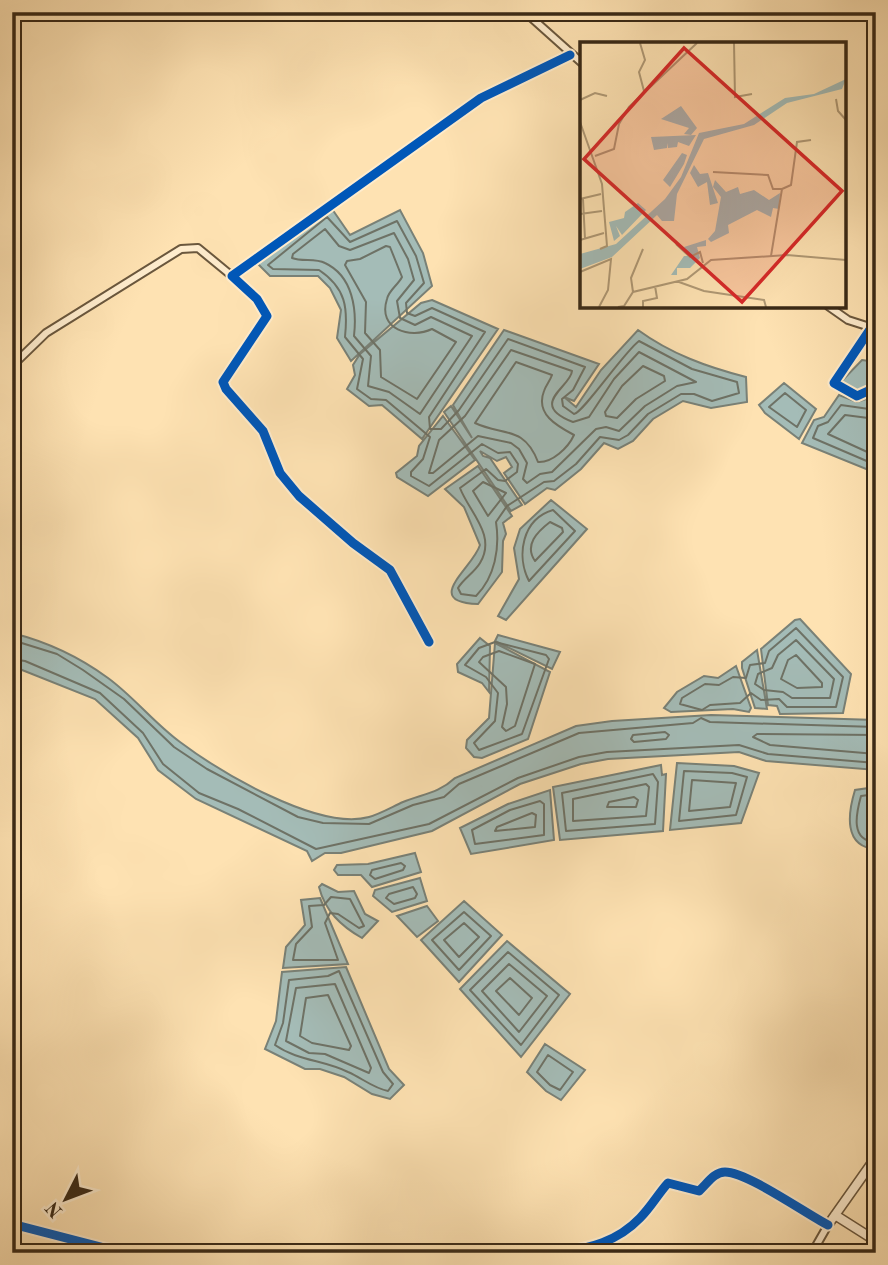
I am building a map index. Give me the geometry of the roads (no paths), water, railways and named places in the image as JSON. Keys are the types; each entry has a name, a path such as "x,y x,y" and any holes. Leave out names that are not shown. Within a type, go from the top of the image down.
{"street":[{"path":"525,12 580,62"},
{"path":"868,12 876,23"},
{"path":"232,276 481,98 570,55"},
{"path":"12,366 46,333 181,249 198,248 257,299 267,316 229,370 223,383 226,389 263,431 280,473 299,496 353,543 390,570 429,642"},
{"path":"831,308 848,320 873,329 834,383 857,396 868,391 876,394"},
{"path":"12,838 12,844"},
{"path":"812,1253 828,1224 876,1157"},
{"path":"559,1253 589,1250 612,1239 639,1220 668,1183 699,1191 715,1175 725,1172 767,1189 828,1224"},
{"path":"835,1215 876,1241"},
{"path":"12,1224 124,1253"}],"water":[{"path":"330,206 350,235 400,210 423,253 432,286 351,361 337,338 341,310 330,288 318,276 270,276 257,263"},
{"path":"432,300 498,329 422,439 382,405 369,406 347,389 355,375 353,365 360,354 421,303"},
{"path":"504,330 599,364 574,401 564,397 576,407 601,370 638,330 690,359 746,377 747,402 711,408 683,401 653,419 633,441 618,449 604,443 581,469 555,490 547,488 525,504 504,473 512,467 506,457 497,461 480,451 483,456 490,458 522,505 511,511 444,412 451,406 472,438 453,405"},
{"path":"862,360 876,362 876,391 869,387 850,394 836,387"},
{"path":"784,383 816,409 799,439 765,413 759,405"},
{"path":"839,395 857,402 866,399 876,404 876,473 802,443 814,420 824,417"},
{"path":"443,416 475,460 428,496 397,477 396,473 417,456 419,446"},
{"path":"478,466 512,516 503,523 506,534 503,541 502,572 478,604 461,602 453,597 455,582 480,545 464,507 445,489"},
{"path":"551,500 587,529 506,620 498,616 519,579 514,548 520,529"},
{"path":"800,619 851,674 843,713 780,714 777,706 768,705 761,649 795,620"},
{"path":"12,633 74,656 97,670 127,693 171,735 244,783 297,807 348,819 373,816 437,790 455,778 576,726 612,721 711,715 876,720 876,770 766,761 739,752 608,759 581,764 520,784 432,831 341,853 325,853 312,861 307,851 196,799 158,770 138,738 95,699 12,666"},
{"path":"498,635 560,652 552,669 495,641"},
{"path":"480,638 490,646 489,692 482,683 458,672 457,664"},
{"path":"495,643 550,672 528,739 482,758 474,757 466,748 467,740 489,718"},
{"path":"757,650 767,709 755,708 742,668 742,662"},
{"path":"736,666 751,708 749,712 733,709 671,712 664,708 677,692 704,676 718,678"},
{"path":"677,763 734,766 759,773 741,823 670,830"},
{"path":"661,765 662,775 666,774 663,831 560,840 553,787"},
{"path":"876,787 876,849 865,847 858,842 850,827 850,818 855,790"},
{"path":"550,790 554,840 471,854 460,828 508,804"},
{"path":"415,853 421,872 372,887 361,875 338,875 334,870 337,865 368,864"},
{"path":"420,878 427,901 392,912 373,896 375,890"},
{"path":"322,884 338,892 354,891 365,914 378,921 362,938 330,911 319,887"},
{"path":"320,898 348,964 283,968 286,947 305,925 301,900"},
{"path":"464,901 502,935 459,982 421,940"},
{"path":"427,906 438,921 417,937 397,916"},
{"path":"507,941 570,994 521,1057 460,989"},
{"path":"346,967 389,1069 404,1085 390,1099 372,1094 344,1077 320,1069 305,1069 265,1049 276,1021 282,972"},
{"path":"545,1044 585,1070 561,1100 546,1091 527,1072"}]}
